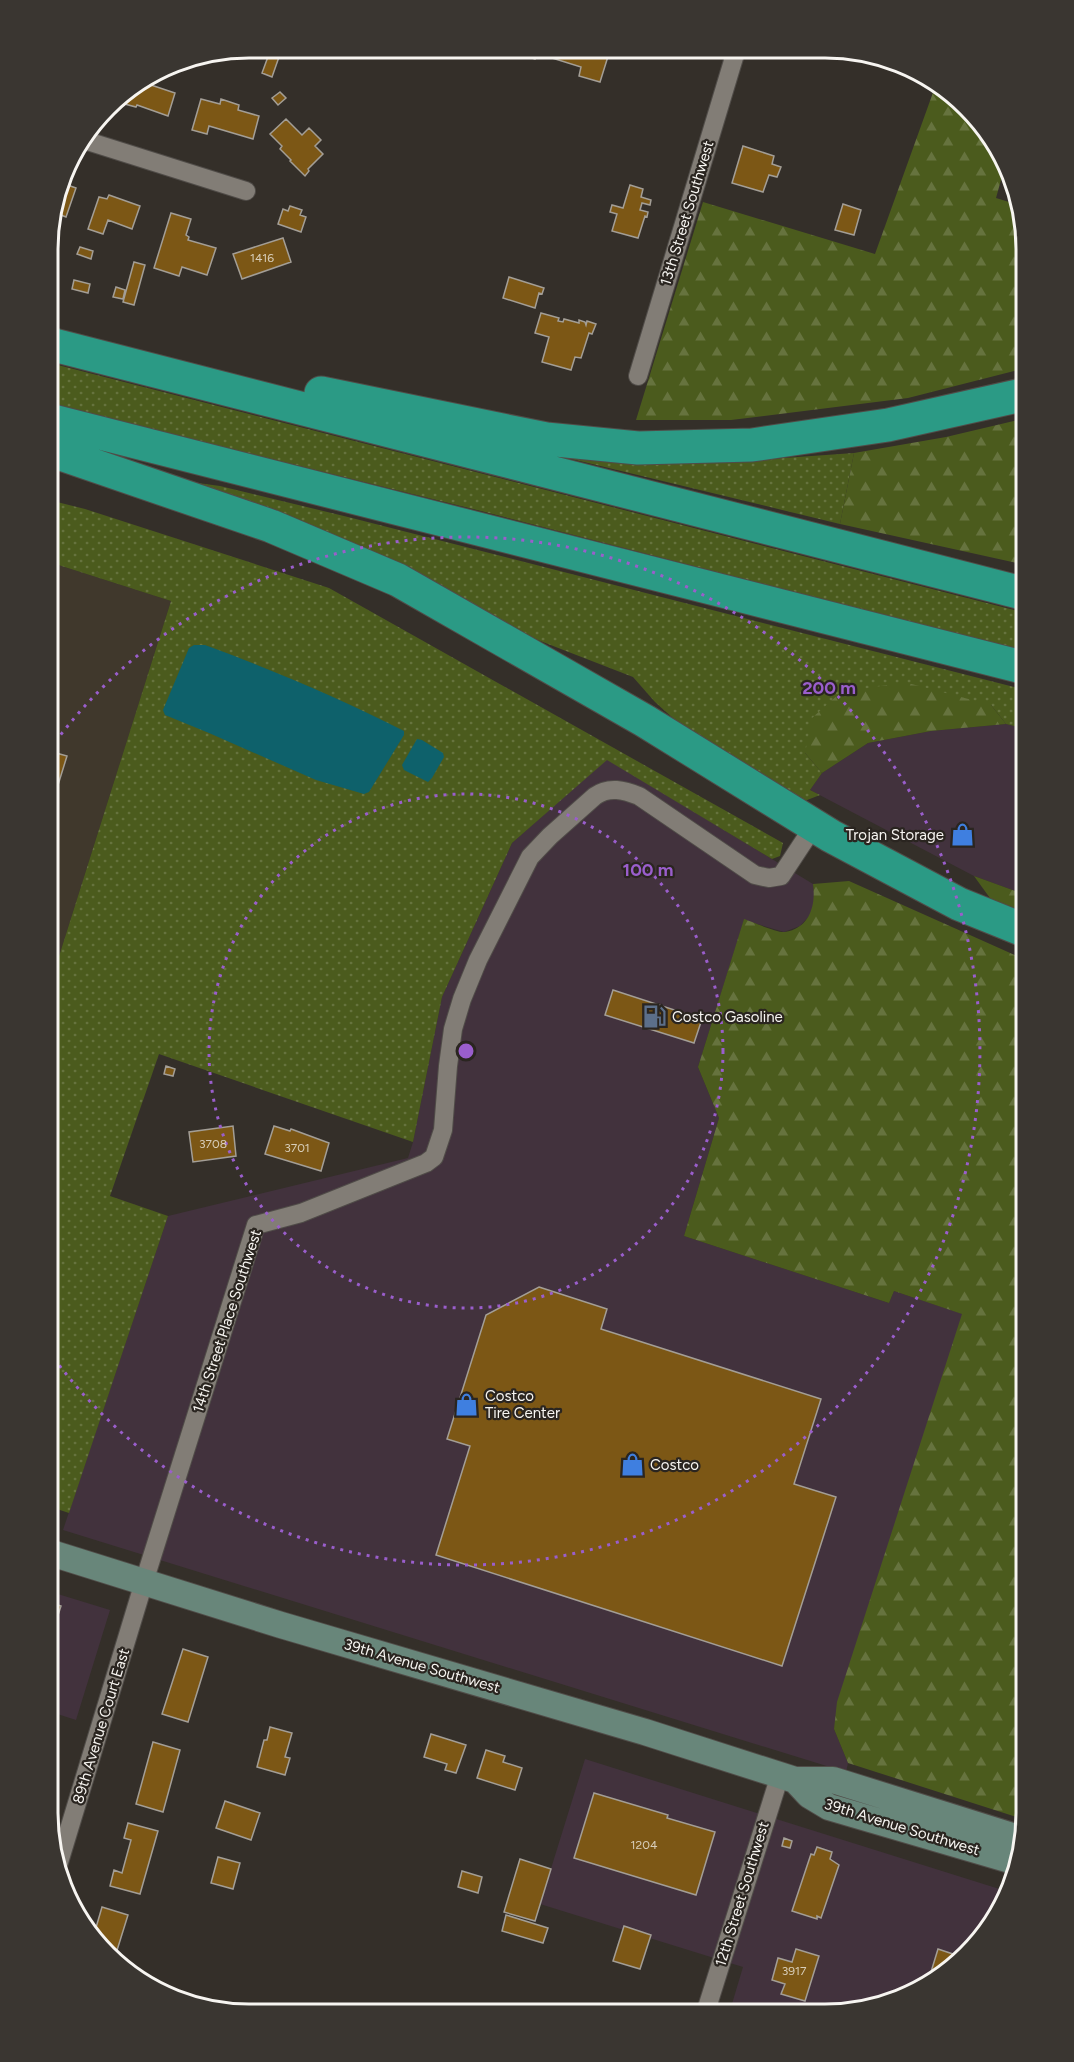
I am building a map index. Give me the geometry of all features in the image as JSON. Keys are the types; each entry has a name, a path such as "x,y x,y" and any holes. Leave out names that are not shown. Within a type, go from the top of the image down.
{"highway":[{"path":"59,337 546,439 638,448 752,445 888,425 1016,396"},
{"path":"59,346 1016,591"},
{"path":"59,422 1016,665"},
{"path":"59,453 271,526 398,580 645,721 811,829 959,904 1016,927"}],"main road":[{"name":"39th Avenue Southwest","path":"59,1555 281,1625 645,1732 787,1777 833,1780 1014,1836"},
{"name":"39th Avenue Southwest","path":"787,1777 809,1795 830,1807 1009,1860"}],"street":[{"name":"13th Street Southwest","path":"638,376 734,59"},
{"path":"92,143 246,191"},
{"name":"14th Street Place Southwest","path":"144,1582 256,1225 301,1213 426,1163 434,1156 443,1130 450,1047 462,999 478,960 530,857 595,796 601,792 616,789 647,801 762,878 781,876 811,829"},
{"name":"89th Avenue Court East","path":"63,1851 144,1582"},
{"name":"12th Street Southwest","path":"708,2004 787,1777"}],"shaded area":[{"path":"59,565 171,601 59,956"},
{"name":"Trojan Storage","path":"1006,724 1016,726 1016,891 974,876 810,790 822,773 868,743 931,731"},
{"path":"607,759 813,884 815,897 811,914 800,926 784,932 744,920 698,1067 719,1118 684,1236 889,1303 894,1291 963,1314 889,1543 834,1729 848,1763 846,1772 63,1530 168,1216 408,1158 442,997 512,843"},
{"path":"59,1594 110,1610 76,1720 59,1715"},
{"path":"585,1759 999,1889 976,1929 950,1956 930,1971 909,1984 874,1997 824,2004 732,2004 743,1967 540,1904"}],"green space":[{"path":"933,93 968,124 983,144 1001,179 996,198 1009,202 1016,250 1016,371 908,398 731,420 636,420 703,202 875,254"},
{"path":"59,365 1016,610 1016,649 485,512 59,406"},
{"path":"1016,420 1016,563 840,524 854,453 946,437"},
{"path":"526,448 755,460 854,453 840,524"},
{"path":"198,483 220,486 348,517 1016,687 1016,726 1006,724 991,705 805,753 822,773 810,790 820,795 802,802 770,778 695,738 655,702 633,677 530,637 208,490"},
{"path":"59,502 329,588 783,843 780,856 772,859 607,760 512,843 442,997 413,1142 159,1054 110,1196 168,1216 69,1513 59,1510 59,956 171,601 59,565"},
{"path":"904,682 991,705 1006,724 931,731 868,743 822,773 805,753 812,718 840,693"},
{"path":"974,876 1016,891 1016,913 995,905"},
{"path":"849,881 1016,955 1015,1816 848,1763 834,1729 837,1702 962,1314 894,1291 889,1303 684,1236 719,1118 698,1067 744,919 781,932 794,930 806,921 810,914 813,884"}],"water":[{"path":"194,645 205,645 281,674 404,731 404,735 369,792 364,794 316,780 165,715 163,710 189,648"},
{"path":"417,739 443,753 444,757 428,782 404,770 402,765"}],"building":[{"path":"267,59 278,59 272,77 262,73"},
{"path":"555,59 607,59 600,82 579,76 581,67"},
{"path":"152,85 175,93 168,116 137,105 136,107 126,104"},
{"path":"280,92 286,98 278,105 272,98"},
{"path":"201,99 220,104 221,99 239,105 238,110 259,116 253,139 209,126 207,134 192,130"},
{"path":"286,119 302,135 309,128 321,140 315,146 323,154 308,169 305,176 280,149 282,146 270,134"},
{"path":"743,146 774,156 772,164 781,167 777,177 769,175 763,192 732,183"},
{"path":"630,185 643,189 641,197 651,200 650,205 642,203 640,210 648,212 638,238 612,231 617,214 610,212 612,205 623,208"},
{"path":"70,186 76,188 66,217 62,215"},
{"path":"109,195 140,206 132,229 108,220 103,234 88,229 99,197 107,199"},
{"path":"843,204 861,210 854,235 835,230"},
{"path":"290,206 302,210 300,215 306,217 301,232 278,224 283,209 288,211"},
{"path":"171,213 191,219 186,235 189,237 188,240 216,248 207,275 182,267 179,276 154,268"},
{"path":"283,238 291,262 242,279 233,254"},
{"path":"80,247 93,251 91,259 77,254"},
{"path":"134,262 145,265 134,305 123,302"},
{"path":"509,277 544,288 542,294 539,293 535,308 503,298"},
{"path":"74,280 90,284 88,293 72,289"},
{"path":"116,287 125,290 123,299 113,297"},
{"path":"541,313 559,318 558,321 563,322 564,319 579,323 579,320 585,322 586,325 587,321 596,324 592,334 589,333 581,358 575,357 571,370 542,362 549,337 535,333"},
{"path":"59,754 67,756 59,782"},
{"name":"Costco Gasoline","path":"613,990 702,1019 694,1043 605,1015"},
{"path":"166,1066 175,1069 173,1076 164,1074"},
{"path":"233,1126 236,1156 193,1162 189,1132"},
{"path":"274,1126 290,1131 291,1129 329,1143 321,1171 265,1154"},
{"name":"Costco","path":"539,1287 607,1309 601,1329 821,1399 794,1484 836,1497 782,1666 436,1555 470,1446 447,1439 486,1315"},
{"path":"183,1649 208,1657 188,1722 162,1714"},
{"path":"270,1727 292,1733 285,1757 290,1758 285,1775 257,1767"},
{"path":"431,1734 466,1745 456,1773 445,1770 447,1764 424,1757"},
{"path":"153,1742 180,1750 163,1812 136,1804"},
{"path":"486,1750 505,1756 503,1762 522,1768 515,1790 477,1778"},
{"path":"594,1793 715,1832 696,1895 574,1858"},
{"path":"225,1801 260,1813 251,1840 216,1828"},
{"path":"128,1823 158,1831 140,1894 110,1886 114,1870 122,1873 131,1840 124,1838"},
{"path":"784,1838 792,1841 790,1848 782,1846"},
{"path":"817,1847 832,1852 830,1859 839,1865 821,1918 817,1916 817,1919 792,1911 811,1854 814,1855"},
{"path":"218,1857 240,1863 233,1889 211,1883"},
{"path":"520,1859 551,1869 535,1921 504,1912"},
{"path":"462,1871 482,1877 478,1893 458,1887"},
{"path":"102,1907 128,1915 117,1949 97,1925"},
{"path":"506,1915 548,1928 543,1943 502,1931"},
{"path":"624,1926 651,1935 640,1969 613,1961"},
{"path":"796,1949 819,1956 805,2001 781,1994 785,1984 772,1980 778,1958 792,1962"},
{"path":"938,1949 952,1954 950,1956 932,1970"}],"place":[{"name":"Trojan Storage","path":"962,835"},
{"name":"Costco Gasoline","path":"654,1017"},
{"name":"Costco Tire Center","path":"467,1405"},
{"name":"Costco","path":"632,1465"}]}
